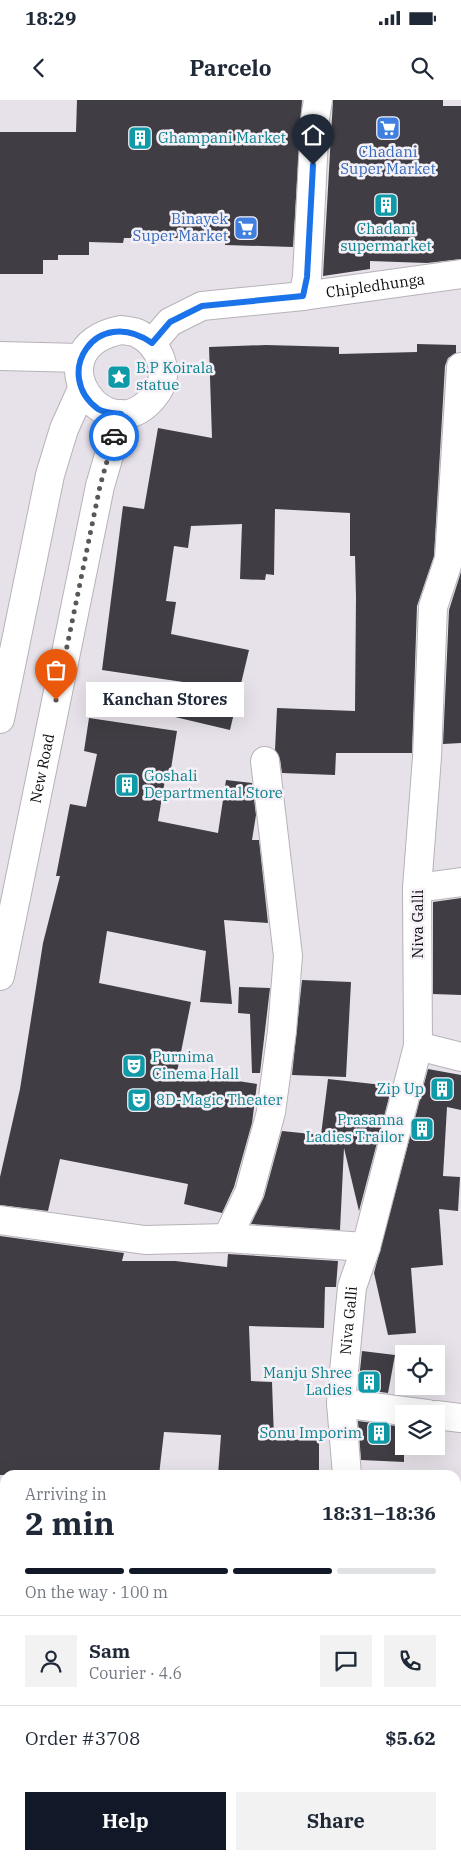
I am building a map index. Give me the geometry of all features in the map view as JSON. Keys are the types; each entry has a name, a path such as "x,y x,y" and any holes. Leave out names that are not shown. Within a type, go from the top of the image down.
{"street":[{"path":"303,296 307,277 315,119 318,100"},
{"name":"Chipledhunga","path":"152,343 170,322 202,306 303,296 461,274"},
{"path":"121,330 138,333 152,343 160,356 164,372 160,388 151,402 137,411 121,414 100,410 82,389 79,374 81,358 90,343 104,333 121,330"},
{"path":"0,356 81,358"},
{"name":"Niva Galli","path":"347,1470 341,1403 352,1287 366,1247 418,1046 418,888 427,756 432,607 448,559 461,367"},
{"path":"0,719 50,476 64,429 82,389"},
{"name":"New Road","path":"0,976 100,486 121,414"},
{"path":"227,1238 249,1193 269,1121 282,1031 288,956 265,761"},
{"path":"418,888 461,882"},
{"path":"418,1046 461,1057"},
{"path":"0,1220 145,1240 227,1238 366,1247"},
{"path":"341,1403 395,1410"},
{"path":"445,1416 461,1418"}],"building":[{"path":"77,100 302,100 293,247 225,245 225,242 181,238 124,238 123,243 89,242 89,255 58,255 58,260 43,260 43,274 0,274 0,132 76,132"},
{"path":"333,100 443,100 443,106 461,106 461,259 427,263 370,261 370,269 323,276"},
{"path":"417,344 456,345 456,353 448,358 445,366 434,556 417,606 412,753 336,753 335,775 282,773 280,759 275,750 277,708 355,711 355,556 350,556 350,513 275,509 274,575 266,574 265,580 240,579 242,524 191,526 188,548 174,546 166,601 176,602 171,634 249,650 230,730 175,717 183,682 102,670 123,506 144,509 158,428 212,438 209,347 266,345 339,347 339,354 417,352"},
{"path":"461,572 461,743 443,744 449,610"},
{"path":"89,718 177,731 170,775 166,774 158,821 218,833 226,780 252,783 256,815 252,840 259,840 268,923 224,920 232,1004 200,1002 206,951 107,931 99,983 191,1002 177,1072 257,1084 252,1123 234,1187 222,1213 184,1204 188,1184 60,1159 48,1211 0,1205 0,1177 20,1089 43,943 60,876 56,876 70,804 86,807 97,754 84,751"},
{"path":"461,898 461,995 433,994 433,902"},
{"path":"302,980 351,982 346,1077 292,1075"},
{"path":"239,987 270,988 260,1073 252,1073 250,1014 238,1013"},
{"path":"428,1069 461,1075 461,1110 447,1107 443,1176 460,1177 458,1211 439,1209 443,1265 411,1268 416,1333 388,1335 374,1273"},
{"path":"328,1079 392,1086 359,1211 344,1148 340,1230 251,1224 264,1197 282,1131 321,1135"},
{"path":"0,1236 124,1253 122,1261 175,1261 227,1267 228,1254 338,1261 336,1287 325,1287 324,1328 249,1326 251,1381 272,1382 274,1439 319,1440 319,1470 218,1470 221,1435 164,1432 160,1470 0,1470"},
{"path":"362,1351 395,1355 388,1393 358,1389"},
{"name":"Sonu Imporim","path":"358,1421 395,1426 395,1455 404,1455 404,1462 361,1460"}],"way so far":[{"path":"56,700 100,486 114,436"}],"place":[{"name":"Chadani Super Market","path":"388,128"},
{"name":"Ghampani Market","path":"140,138"},
{"name":"Chadani supermarket","path":"386,205"},
{"name":"Binayek Super Market","path":"246,228"},
{"name":"B.P Koirala statue","path":"119,377"},
{"name":"Kanchan Stores","path":"56,700"},
{"name":"Goshali Departmental Store","path":"127,785"},
{"name":"Purnima Cinema Hall","path":"134,1066"},
{"name":"Zip Up","path":"442,1089"},
{"name":"8D-Magic Theater","path":"139,1100"},
{"name":"Prasanna Ladies Trailor","path":"422,1129"},
{"name":"Manju Shree Ladies","path":"369,1382"},
{"name":"Sonu Imporim","path":"379,1433"}],"route":[{"path":"114,436 121,414 100,410 82,389 79,374 81,358 90,343 104,333 121,330 138,333 152,343 170,322 202,306 303,296 307,277 313,165"}]}
